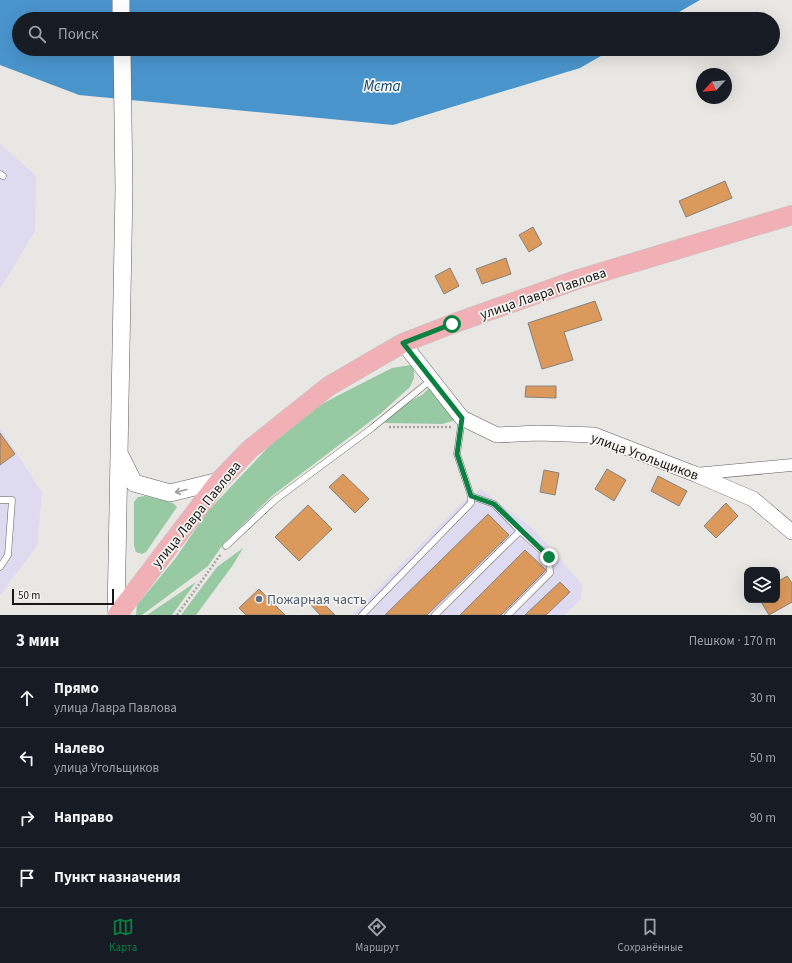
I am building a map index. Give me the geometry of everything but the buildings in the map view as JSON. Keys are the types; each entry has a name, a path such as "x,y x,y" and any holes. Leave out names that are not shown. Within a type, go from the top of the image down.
{"main road":[{"path":"121,0 121,12"},
{"path":"117,615 124,189 122,56"},
{"name":"улица Лавра Павлова","path":"117,615 219,481 250,449 329,386 403,343 579,279 792,215"},
{"path":"119,453 134,483 170,493 219,481"}],"street":[{"name":"улица Угольщиков","path":"403,343 462,418 497,435 538,433 594,435 695,474 753,499 792,532"},
{"path":"695,474 792,465"}],"lane":[{"path":"226,546 275,500 372,428 432,379"},
{"path":"362,615 471,503 471,496 457,454 462,418"},
{"path":"471,496 494,504 520,531 549,557 550,573 508,615"},
{"path":"0,500 12,500 8,555 0,567"},
{"path":"435,615 520,531"}],"path":[{"path":"372,428 456,427 462,418"},
{"path":"177,615 226,546"}],"shaded area":[{"path":"0,144 36,176 35,231 0,289"},
{"path":"0,428 42,493 37,546 0,595"},
{"path":"481,489 533,529 582,584 581,599 564,615 352,615 460,504"}],"green space":[{"path":"411,365 414,370 414,378 410,387 380,414 273,495 224,543 208,566 142,615 136,615 137,605 175,559 208,511 275,440 302,415 392,368"},
{"path":"429,388 456,420 442,424 384,423 404,405 423,394"},
{"path":"145,496 173,503 177,507 146,552 142,554 136,552 134,546 134,502 138,497"},
{"path":"243,548 233,565 196,615 181,615 217,567"},
{"path":"196,582 172,615 147,615"}],"water":[{"name":"Мста","path":"0,0 700,0 679,12 12,12 12,56 601,56 580,68 393,125 79,95 0,65"}],"place":[{"name":"Пожарная часть","path":"259,599"}],"route":[{"path":"452,324 403,343 462,418 457,454 471,496 494,504 520,531 549,557"}]}
